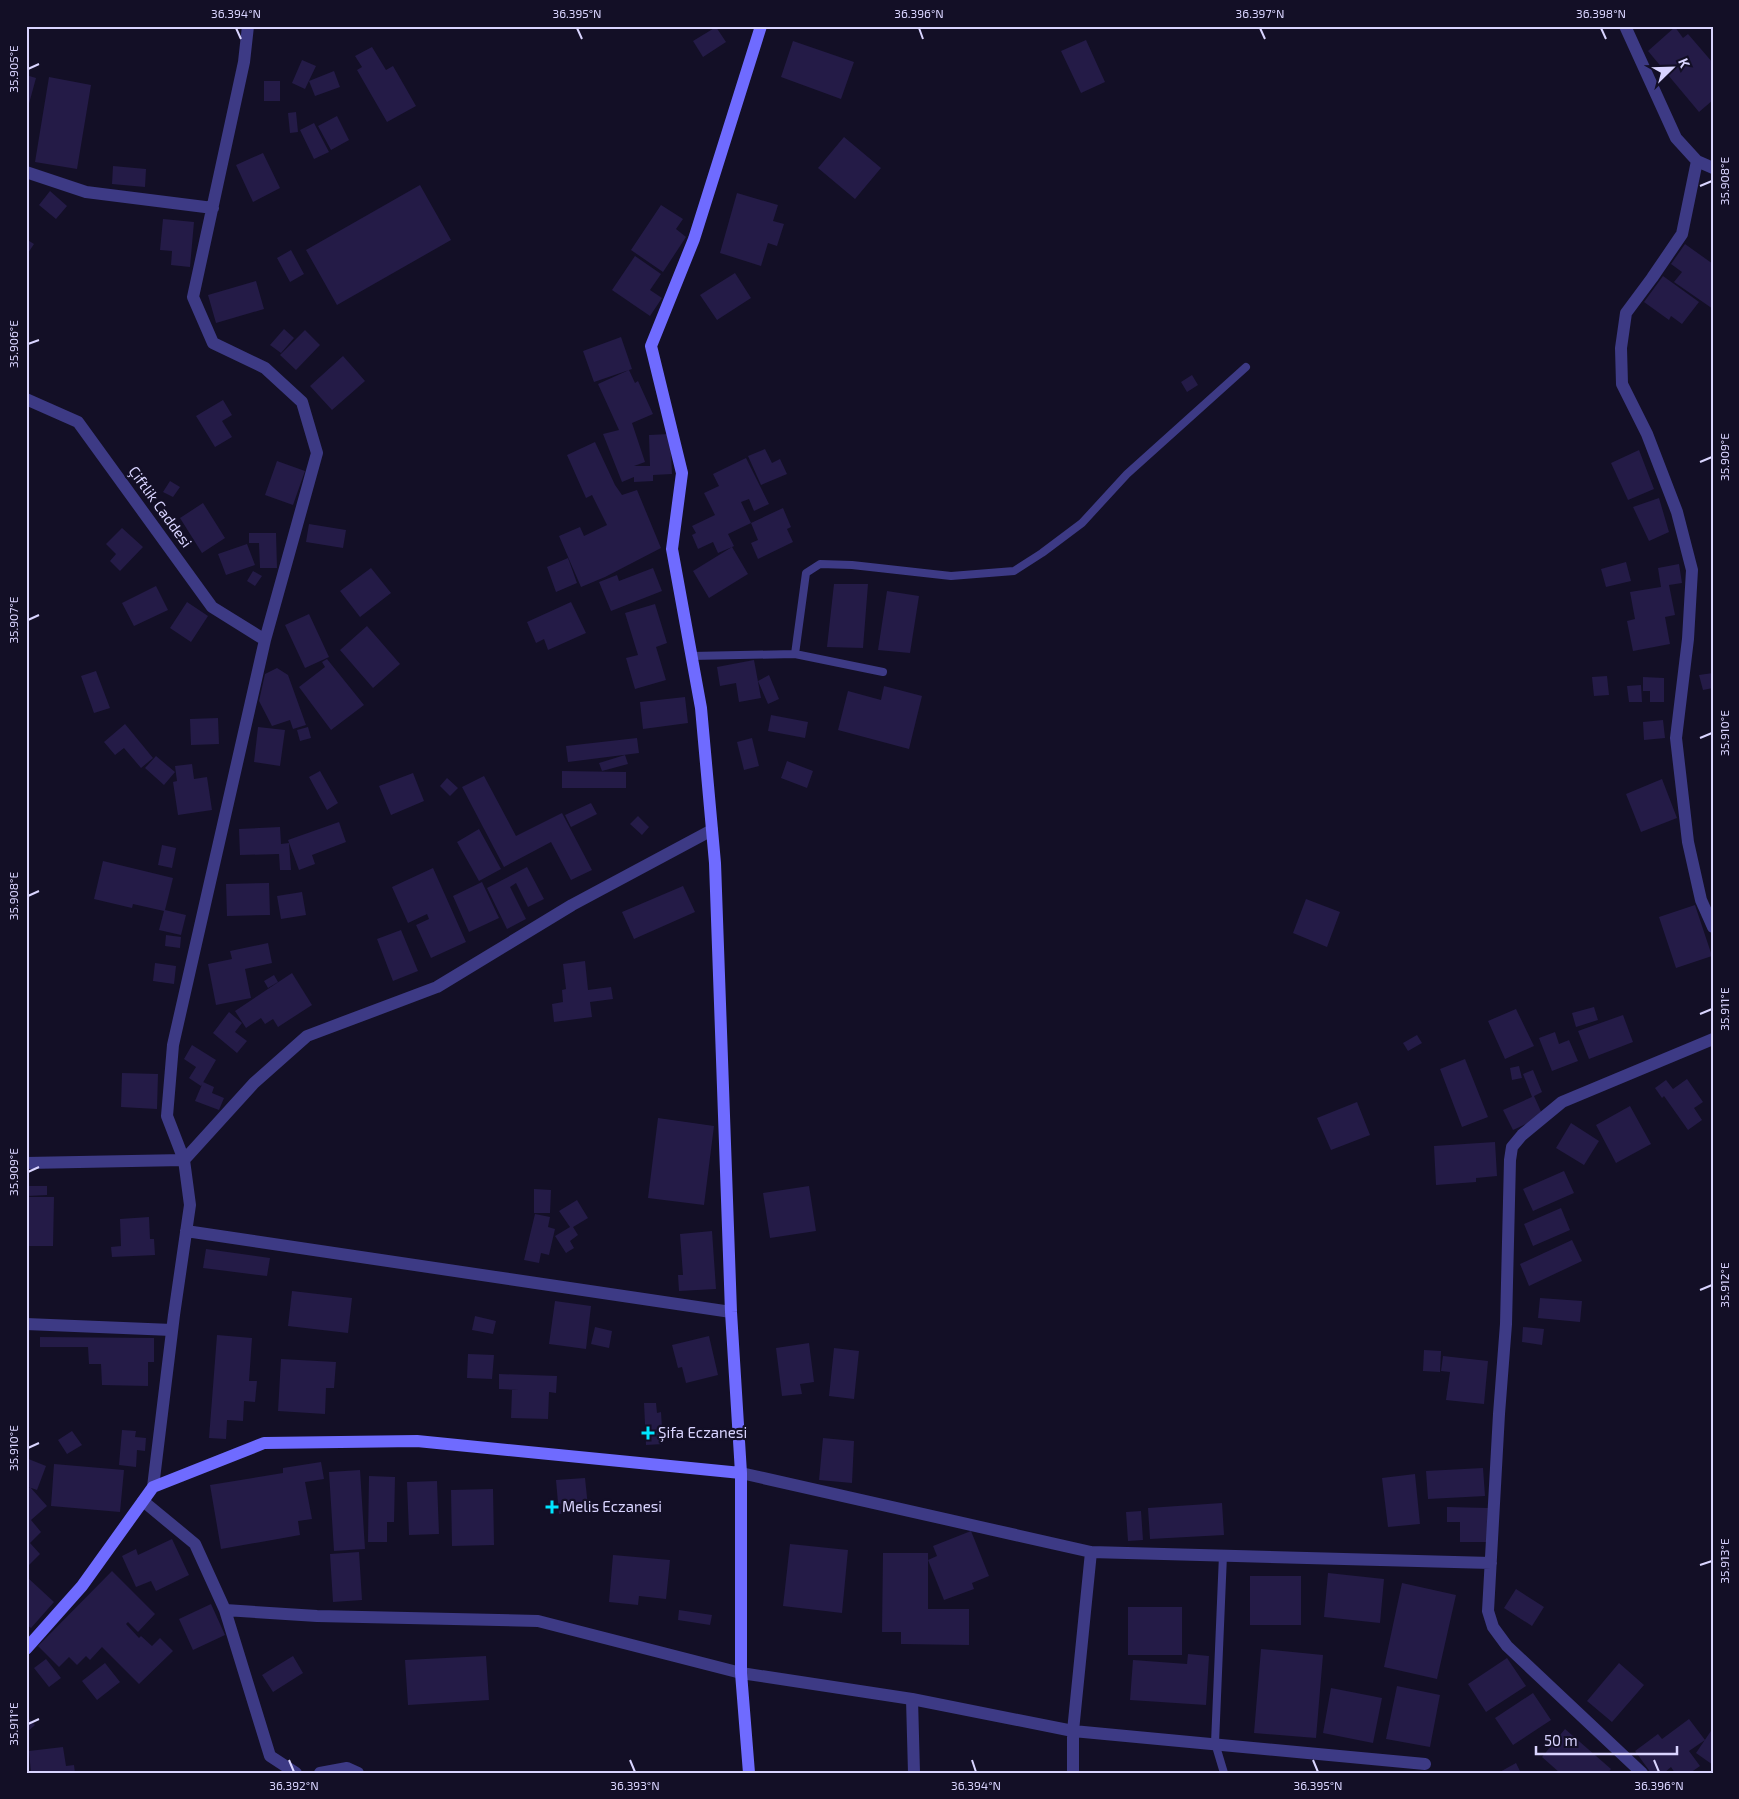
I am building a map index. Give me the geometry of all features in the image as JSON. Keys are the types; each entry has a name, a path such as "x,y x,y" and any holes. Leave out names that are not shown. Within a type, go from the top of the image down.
{"street":[{"path":"26,1649 82,1586 153,1486 190,1204 184,1160 167,1116 173,1045 265,640 317,453 302,402 265,368 213,343 193,297 244,62 248,26"},
{"path":"749,1773 741,1673 741,1473 732,1312 715,863 701,708 672,549 682,474 651,346 694,239 761,26"},
{"path":"1625,26 1676,138 1697,161 1713,168"},
{"path":"1697,161 1682,234 1626,313 1621,348 1622,384 1647,434 1677,512 1692,570 1688,639 1676,738 1688,842 1701,900 1713,927"},
{"path":"26,172 86,192 213,208"},
{"name":"Çiftlik Caddesi","path":"26,399 78,422 212,607 265,640"},
{"path":"26,1163 184,1160 254,1084 307,1036 437,987 572,905 712,830"},
{"path":"1642,1773 1507,1646 1494,1627 1488,1612 1506,1324 1510,1160 1512,1148 1522,1135 1562,1102 1713,1039"},
{"path":"186,1231 732,1312"},
{"path":"26,1324 172,1330"},
{"path":"153,1486 264,1443 417,1441 741,1473 1090,1552 1491,1563"},
{"path":"143,1501 195,1544 225,1610 270,1756 296,1773"},
{"path":"1073,1773 1073,1731 1090,1552"},
{"path":"225,1610 317,1616 538,1621 741,1673 912,1700 1073,1731 1425,1764"},
{"path":"912,1700 914,1773"},
{"path":"320,1773 347,1768 358,1773"}],"lane":[{"path":"795,654 806,573 820,564 852,565 951,576 1014,571 1082,523 1127,474 1246,368"},
{"path":"692,656 795,654 883,672"},
{"path":"1224,1555 1214,1743 1224,1773"}],"building":[{"path":"716,27 726,42 703,57 693,41"},
{"path":"1675,27 1683,38 1688,34 1713,63 1713,100 1699,112 1648,51"},
{"path":"1086,40 1105,82 1081,93 1061,51"},
{"path":"793,41 854,62 841,99 781,77"},
{"path":"372,47 386,70 393,66 416,106 387,122 357,70 362,67 355,56"},
{"path":"302,60 316,66 305,89 292,83"},
{"path":"334,71 340,87 315,96 309,81"},
{"path":"26,75 36,78 27,111 26,111"},
{"path":"49,77 91,85 77,169 35,162"},
{"path":"264,81 280,81 280,101 264,101"},
{"path":"296,112 298,132 290,133 288,113"},
{"path":"337,116 349,140 331,150 318,126"},
{"path":"314,123 329,152 314,159 300,130"},
{"path":"844,137 881,168 855,199 818,168"},
{"path":"263,153 280,188 253,202 236,165"},
{"path":"113,166 146,169 145,187 112,184"},
{"path":"420,185 451,240 337,305 306,250"},
{"path":"50,191 67,206 56,219 39,205"},
{"path":"737,193 778,205 773,221 784,224 777,246 768,243 761,266 720,253"},
{"path":"661,205 683,219 676,229 686,237 663,272 631,250"},
{"path":"163,219 194,222 190,267 171,265 172,251 160,250"},
{"path":"26,239 34,244 26,256"},
{"path":"1685,244 1713,264 1713,309 1674,282 1682,272 1671,264"},
{"path":"291,250 304,274 290,282 277,258"},
{"path":"635,256 661,274 650,290 662,298 650,316 612,290"},
{"path":"735,273 751,298 717,320 700,295"},
{"path":"1663,276 1699,302 1682,324 1671,316 1669,320 1644,302"},
{"path":"256,281 264,309 216,323 208,295"},
{"path":"284,329 294,338 281,353 270,345"},
{"path":"305,330 320,345 296,370 280,355"},
{"path":"621,337 632,369 594,382 583,351"},
{"path":"343,356 365,381 332,410 310,386"},
{"path":"629,370 635,383 638,381 653,414 632,423 645,462 634,466 650,466 649,435 670,434 672,474 653,475 653,481 634,482 634,477 622,482 603,434 619,430 598,384"},
{"path":"1192,375 1198,385 1187,392 1181,382"},
{"path":"223,400 232,415 222,421 232,437 215,447 196,416"},
{"path":"595,442 615,485 622,495 637,490 661,548 605,577 581,587 559,536 580,527 584,536 607,525 592,495 586,498 567,455"},
{"path":"765,449 772,463 780,459 787,474 761,485 748,456"},
{"path":"1639,450 1654,489 1628,500 1611,463"},
{"path":"746,458 769,504 754,511 749,499 741,502 751,523 728,534 734,546 718,553 713,542 698,549 692,535 696,533 692,526 715,515 704,493 719,486 713,474"},
{"path":"277,461 305,471 293,505 265,495"},
{"path":"170,481 180,487 173,497 163,492"},
{"path":"1659,498 1669,532 1649,541 1633,507"},
{"path":"203,503 225,538 202,553 180,518"},
{"path":"783,508 791,527 787,529 793,542 758,559 751,543 758,540 751,523"},
{"path":"309,524 346,530 343,548 306,542"},
{"path":"122,528 143,547 120,571 110,561 116,554 106,544"},
{"path":"249,533 276,533 277,568 260,568 259,543 249,543"},
{"path":"247,544 255,565 226,575 218,554"},
{"path":"732,547 748,574 709,598 693,571"},
{"path":"568,558 577,583 556,592 547,567"},
{"path":"1626,562 1631,581 1606,587 1601,569"},
{"path":"1679,564 1682,583 1669,585 1675,615 1665,617 1670,644 1633,651 1627,621 1635,619 1630,592 1661,587 1658,568"},
{"path":"371,568 391,593 360,617 340,591"},
{"path":"653,568 662,591 611,611 599,582 617,575 619,581"},
{"path":"253,571 262,576 255,586 247,581"},
{"path":"834,584 868,584 863,648 827,647"},
{"path":"156,586 168,610 134,626 122,603"},
{"path":"887,591 919,596 910,653 878,650"},
{"path":"187,602 208,616 191,642 170,628"},
{"path":"571,602 586,633 548,650 544,639 536,643 527,622"},
{"path":"655,604 667,643 656,647 666,680 635,689 626,658 638,655 625,613"},
{"path":"309,614 329,657 305,668 285,625"},
{"path":"367,626 400,664 373,688 340,650"},
{"path":"327,659 364,705 331,730 299,687 325,667 322,662"},
{"path":"754,660 761,698 739,702 736,683 720,686 717,667"},
{"path":"277,668 288,675 306,725 293,729 290,720 272,726 259,701 265,674"},
{"path":"96,671 110,708 94,713 81,676"},
{"path":"1713,673 1713,688 1703,690 1699,675"},
{"path":"769,675 779,699 768,704 758,681"},
{"path":"1607,676 1609,695 1594,696 1592,677"},
{"path":"1643,677 1664,678 1664,702 1650,702 1650,691 1643,691"},
{"path":"1641,685 1642,702 1629,702 1627,686"},
{"path":"884,686 922,696 909,749 838,730 848,691 881,700"},
{"path":"685,697 688,723 643,729 640,702"},
{"path":"771,715 808,722 805,738 768,731"},
{"path":"218,718 219,744 191,745 190,719"},
{"path":"1663,720 1665,738 1644,740 1643,722"},
{"path":"125,724 153,758 141,768 124,748 115,755 104,742"},
{"path":"258,727 285,730 280,766 254,762"},
{"path":"308,727 311,738 300,741 297,730"},
{"path":"637,738 639,753 568,762 566,746"},
{"path":"752,738 759,766 744,770 737,742"},
{"path":"625,755 628,764 602,771 599,763"},
{"path":"156,756 175,772 164,785 145,768"},
{"path":"787,761 813,771 807,788 781,778"},
{"path":"192,764 194,779 207,777 212,810 178,815 173,782 177,781 175,766"},
{"path":"320,771 338,803 327,810 309,777"},
{"path":"562,771 626,772 626,788 562,788"},
{"path":"413,773 424,801 391,815 379,786"},
{"path":"484,776 516,836 562,813 592,870 571,880 551,842 504,867 462,787"},
{"path":"447,778 458,788 450,796 440,786"},
{"path":"1662,779 1677,818 1641,832 1626,794"},
{"path":"591,803 597,814 571,827 565,815"},
{"path":"638,816 649,827 642,835 630,824"},
{"path":"339,822 346,842 312,855 315,864 299,870 288,840"},
{"path":"280,827 281,844 289,843 291,870 280,870 279,854 240,855 239,829"},
{"path":"479,829 501,869 479,881 457,842"},
{"path":"162,845 176,848 172,868 158,865"},
{"path":"103,861 173,878 165,910 186,915 181,935 159,930 164,911 133,904 132,908 94,899"},
{"path":"527,867 544,899 528,907 516,883 510,887 526,919 507,929 487,888"},
{"path":"433,868 466,942 431,958 416,925 429,919 427,914 408,923 392,887"},
{"path":"482,882 499,918 469,932 453,896"},
{"path":"269,883 270,915 227,916 226,884"},
{"path":"683,886 695,912 634,939 622,912"},
{"path":"302,892 306,915 281,919 277,896"},
{"path":"1306,899 1340,912 1327,947 1293,933"},
{"path":"1695,905 1712,956 1676,968 1659,917"},
{"path":"401,930 418,971 393,981 377,939"},
{"path":"166,935 181,937 180,948 165,946"},
{"path":"268,943 272,963 245,969 251,998 216,1005 208,964 232,959 230,951"},
{"path":"585,961 588,990 611,987 613,999 590,1002 592,1017 554,1022 552,1004 563,1002 562,990 566,989 563,964"},
{"path":"155,963 176,966 174,984 153,981"},
{"path":"292,973 312,1005 278,1027 273,1019 265,1024 261,1018 246,1028 235,1011"},
{"path":"274,975 278,982 268,988 264,981"},
{"path":"1594,1007 1598,1020 1576,1027 1572,1013"},
{"path":"1516,1009 1534,1046 1505,1059 1488,1021"},
{"path":"229,1012 242,1023 235,1032 247,1041 237,1053 213,1033"},
{"path":"1623,1015 1633,1042 1589,1059 1578,1031"},
{"path":"1555,1032 1559,1044 1569,1040 1578,1061 1552,1071 1539,1038"},
{"path":"1417,1035 1422,1043 1408,1051 1403,1043"},
{"path":"192,1045 216,1060 201,1086 189,1078 196,1067 184,1059"},
{"path":"1465,1059 1488,1117 1462,1127 1440,1069"},
{"path":"1519,1066 1522,1078 1512,1080 1510,1068"},
{"path":"1533,1070 1542,1092 1534,1096 1543,1116 1513,1130 1503,1110 1532,1097 1523,1074"},
{"path":"122,1073 158,1074 157,1109 121,1107"},
{"path":"1687,1079 1703,1102 1694,1108 1702,1120 1688,1130 1664,1096 1662,1098 1655,1088 1666,1080 1673,1089"},
{"path":"203,1082 214,1087 212,1093 224,1098 219,1110 195,1101"},
{"path":"1357,1102 1370,1135 1331,1150 1317,1118"},
{"path":"1630,1106 1651,1144 1616,1163 1596,1125"},
{"path":"658,1118 714,1126 704,1205 648,1198"},
{"path":"1571,1123 1599,1141 1584,1165 1556,1148"},
{"path":"1495,1142 1497,1176 1476,1178 1476,1182 1436,1185 1434,1146"},
{"path":"1564,1171 1574,1193 1533,1211 1523,1189"},
{"path":"27,1186 47,1186 47,1195 27,1196"},
{"path":"809,1186 816,1231 770,1238 763,1193"},
{"path":"534,1189 551,1190 550,1213 534,1213"},
{"path":"28,1197 54,1197 53,1246 27,1246"},
{"path":"577,1200 588,1218 573,1227 578,1235 570,1241 574,1248 566,1253 555,1236 570,1227 559,1211"},
{"path":"1561,1208 1570,1230 1533,1246 1524,1224"},
{"path":"535,1214 550,1217 548,1227 555,1229 549,1255 541,1253 539,1263 524,1260"},
{"path":"149,1217 150,1239 154,1239 155,1255 112,1257 111,1247 121,1246 120,1219"},
{"path":"712,1231 716,1289 679,1291 678,1275 683,1275 680,1234"},
{"path":"1572,1240 1582,1261 1529,1286 1520,1264"},
{"path":"206,1249 270,1258 267,1276 203,1268"},
{"path":"292,1291 352,1298 348,1333 288,1326"},
{"path":"1540,1298 1582,1301 1580,1322 1538,1318"},
{"path":"555,1301 591,1306 586,1349 549,1344"},
{"path":"475,1316 496,1321 493,1334 472,1330"},
{"path":"595,1327 612,1331 609,1348 591,1344"},
{"path":"1523,1327 1544,1329 1542,1345 1522,1342"},
{"path":"217,1335 252,1338 249,1381 257,1381 255,1402 244,1401 243,1421 227,1420 226,1439 209,1438"},
{"path":"709,1336 718,1375 686,1383 682,1367 678,1368 672,1345"},
{"path":"40,1337 154,1338 154,1362 148,1362 148,1386 102,1385 101,1364 89,1364 88,1347 40,1347"},
{"path":"809,1343 814,1382 800,1384 802,1394 782,1396 776,1348"},
{"path":"834,1348 859,1351 854,1399 829,1396"},
{"path":"1424,1350 1441,1351 1440,1372 1423,1371"},
{"path":"468,1354 494,1355 492,1379 467,1378"},
{"path":"1443,1356 1488,1361 1484,1404 1446,1400 1450,1372 1441,1371"},
{"path":"281,1359 336,1362 334,1388 326,1388 325,1414 278,1411"},
{"path":"499,1374 557,1376 556,1393 549,1392 548,1419 511,1418 512,1390 519,1390 499,1389"},
{"path":"644,1403 656,1403 657,1413 661,1412 663,1444 646,1445"},
{"path":"122,1430 136,1431 135,1437 146,1438 145,1451 137,1450 136,1467 119,1465"},
{"path":"72,1431 82,1445 67,1454 58,1440"},
{"path":"823,1438 854,1441 852,1483 819,1480"},
{"path":"26,1458 46,1466 37,1490 26,1486"},
{"path":"321,1462 324,1479 305,1482 312,1519 298,1521 300,1535 221,1549 210,1485 283,1473 283,1468"},
{"path":"54,1464 124,1470 120,1512 51,1506"},
{"path":"1483,1468 1485,1496 1428,1499 1426,1471"},
{"path":"360,1470 365,1549 334,1551 329,1472"},
{"path":"1415,1474 1420,1524 1388,1527 1382,1478"},
{"path":"369,1476 395,1477 394,1522 387,1522 387,1542 368,1542"},
{"path":"585,1478 588,1507 573,1508 574,1512 559,1514 556,1480"},
{"path":"437,1481 439,1534 409,1535 407,1482"},
{"path":"30,1487 47,1506 31,1520 41,1532 30,1543 40,1554 26,1568 26,1491"},
{"path":"493,1489 494,1545 452,1546 451,1490"},
{"path":"1222,1503 1224,1535 1150,1539 1148,1508"},
{"path":"1447,1507 1488,1508 1487,1542 1460,1542 1460,1522 1447,1522"},
{"path":"1141,1511 1143,1540 1128,1541 1126,1512"},
{"path":"971,1531 989,1576 972,1583 974,1589 944,1600 928,1560 937,1556 933,1546"},
{"path":"172,1539 189,1575 156,1591 151,1581 136,1587 122,1556 136,1549 138,1555"},
{"path":"790,1544 848,1550 842,1613 783,1606"},
{"path":"359,1552 362,1600 333,1602 330,1554"},
{"path":"883,1553 928,1553 928,1609 969,1609 969,1645 901,1644 901,1632 882,1632"},
{"path":"613,1555 670,1560 666,1599 639,1596 638,1605 609,1602"},
{"path":"112,1571 155,1614 138,1632 128,1622 126,1624 139,1638 141,1636 152,1646 160,1638 173,1651 139,1684 102,1647 90,1660 86,1656 77,1665 69,1657 59,1667 38,1646"},
{"path":"1328,1573 1384,1579 1380,1623 1324,1617"},
{"path":"1250,1576 1301,1576 1301,1625 1250,1625"},
{"path":"28,1578 54,1602 31,1628 26,1624 26,1581"},
{"path":"1402,1583 1456,1595 1437,1679 1384,1667"},
{"path":"1516,1589 1544,1607 1532,1626 1504,1608"},
{"path":"211,1604 225,1635 193,1650 179,1619"},
{"path":"1128,1607 1182,1607 1182,1655 1128,1655"},
{"path":"679,1610 712,1615 710,1625 678,1620"},
{"path":"1261,1649 1323,1655 1316,1738 1254,1733"},
{"path":"1188,1654 1209,1656 1206,1705 1130,1700 1133,1660 1187,1664"},
{"path":"293,1656 303,1673 273,1692 262,1675"},
{"path":"486,1656 489,1700 408,1705 405,1660"},
{"path":"1507,1658 1526,1686 1486,1712 1468,1684"},
{"path":"46,1659 61,1678 49,1687 34,1668"},
{"path":"105,1663 120,1682 97,1700 82,1681"},
{"path":"1619,1663 1644,1685 1612,1722 1587,1701"},
{"path":"1397,1686 1440,1695 1430,1747 1386,1739"},
{"path":"1331,1688 1382,1698 1373,1743 1323,1733"},
{"path":"1533,1693 1551,1720 1513,1745 1495,1718"},
{"path":"26,1716 35,1725 26,1733"},
{"path":"1689,1719 1705,1740 1689,1751 1700,1766 1690,1773 1675,1773 1671,1767 1664,1773 1651,1773 1635,1751 1658,1734 1662,1739"},
{"path":"1713,1728 1713,1765 1696,1753"},
{"path":"1565,1729 1611,1769 1608,1773 1560,1773 1542,1757"},
{"path":"63,1747 66,1766 74,1765 75,1773 31,1773 29,1751"},
{"path":"1516,1763 1521,1773 1498,1773"}],"place":[{"name":"Şifa Eczanesi","path":"648,1433"},
{"name":"Melis Eczanesi","path":"552,1507"}]}
